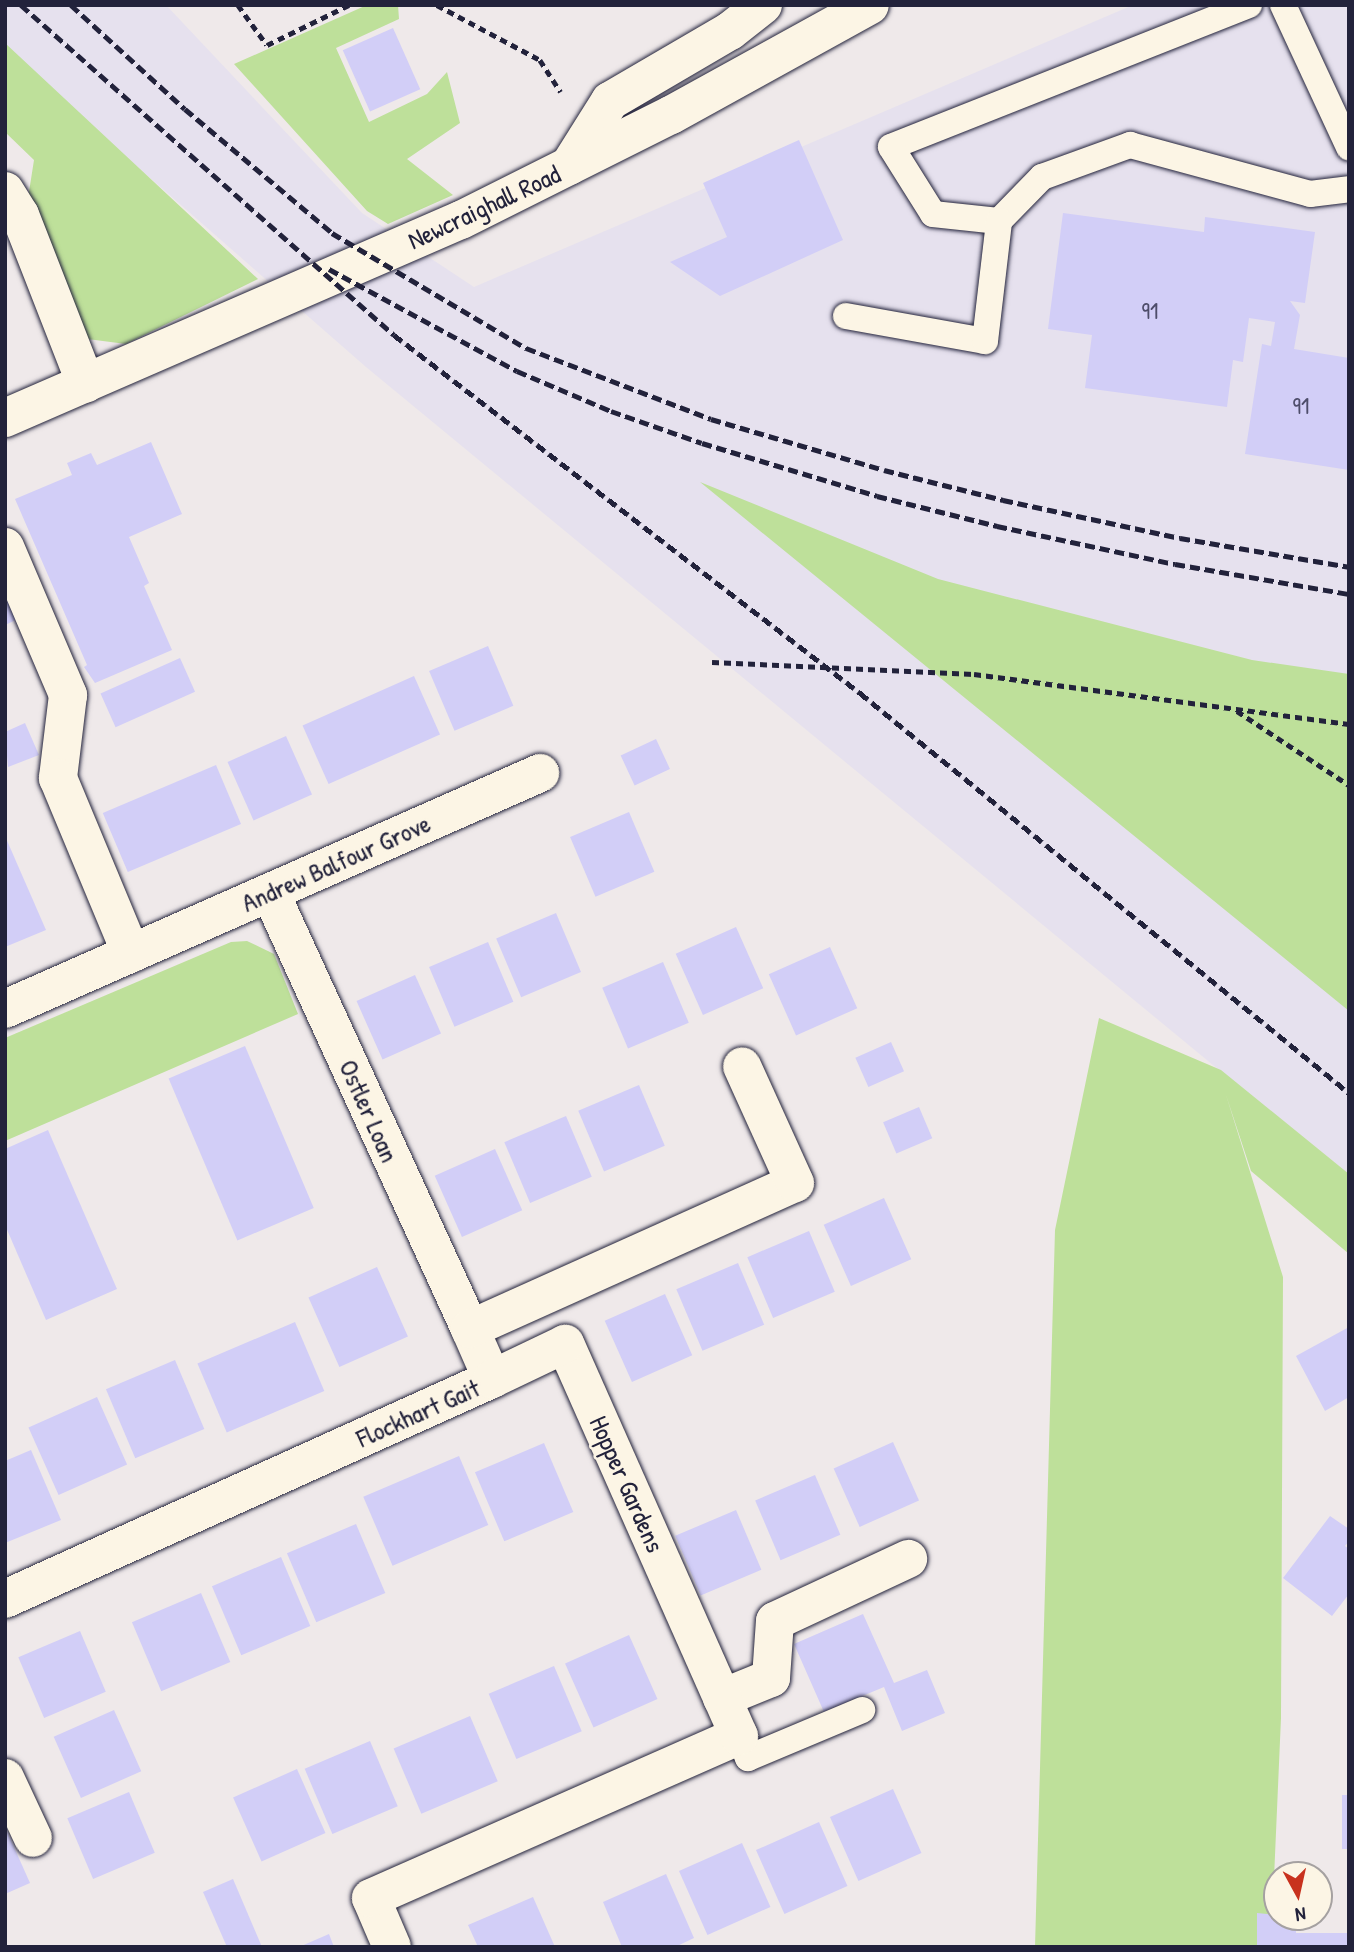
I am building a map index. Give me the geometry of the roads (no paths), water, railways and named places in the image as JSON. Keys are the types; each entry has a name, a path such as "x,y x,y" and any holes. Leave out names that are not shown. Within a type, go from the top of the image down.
{"street":[{"path":"569,166 610,101 730,31 763,5"},
{"name":"Newcraighall Road","path":"5,418 461,220 671,115 864,7"},
{"path":"5,191 20,215 86,384"},
{"path":"5,547 68,695 58,778 131,953"},
{"name":"Andrew Balfour Grove","path":"5,1009 540,773"},
{"name":"Ostler Loan","path":"270,892 470,1329"},
{"path":"470,1329 795,1183 742,1066"},
{"name":"Flockhart Gait","path":"5,1600 492,1379 470,1329"},
{"name":"Hopper Gardens","path":"492,1379 565,1344 739,1736"},
{"path":"722,1698 771,1678 775,1621 908,1559"},
{"path":"392,1947 371,1898 739,1736"},
{"path":"5,1778 33,1838"}],"lane":[{"path":"999,221 933,214 891,146 1249,5"},
{"path":"1283,5 1349,148"},
{"path":"846,316 985,341 999,221 1042,177 1130,145 1310,194 1349,189"},
{"name":"Hopper Gardens","path":"739,1736 748,1758 862,1710"}],"railway":[{"path":"21,5 394,335 860,693 1349,1093"},
{"path":"71,5 185,109 332,233 526,348 711,419 884,470 1003,500 1180,538 1349,567"},
{"path":"329,269 517,371 611,411 702,443 877,496 997,526 1175,564 1349,594"}]}
